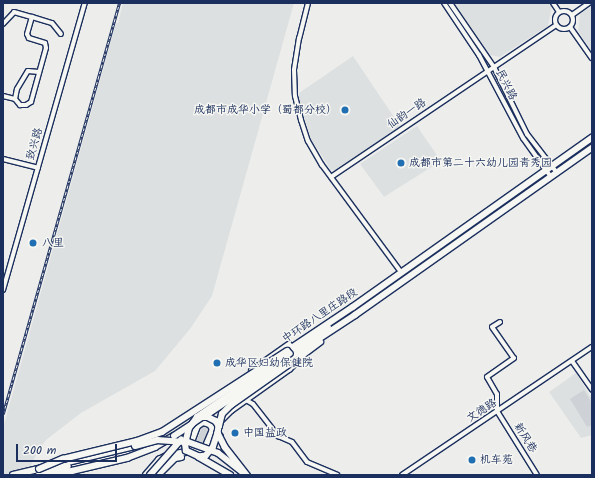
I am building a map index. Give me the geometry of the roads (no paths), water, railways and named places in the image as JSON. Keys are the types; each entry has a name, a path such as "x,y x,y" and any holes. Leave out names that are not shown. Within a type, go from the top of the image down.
{"highway":[{"path":"40,473 146,442 175,440 208,448 226,458 247,475"},
{"path":"13,475 40,473 135,448 161,444 190,446 213,454 241,475"}],"main road":[{"name":"中环路八里庄路段","path":"40,473 72,471 127,458 155,447 218,408 289,354 315,330 353,307 592,138"},
{"name":"中环路八里庄路段","path":"40,473 63,459 131,443 162,432 355,315 592,148"},
{"path":"225,475 196,454 191,442 199,416 289,354 353,307"},
{"path":"158,475 175,458 196,454 207,446 222,414 231,404 302,356 355,315"},
{"path":"195,425 212,398 304,335 315,330"},
{"path":"216,427 246,400 289,369 302,356"},
{"path":"150,475 202,417 208,417 216,421 218,433 225,447 247,475"},
{"path":"216,427 229,451 247,475"},
{"path":"188,432 185,444 186,451 206,456 213,448 218,433"},
{"path":"155,475 171,458 196,454"},
{"path":"146,475 159,460 169,455 196,454 230,475"}],"street":[{"name":"致兴路","path":"3,290 85,3"},
{"path":"308,3 299,38 294,70 295,96 308,141 331,177 401,272"},
{"name":"民兴路","path":"444,3 488,70 523,138 551,177"},
{"name":"民兴路","path":"450,3 494,67 528,134 557,173"},
{"path":"553,3 559,12"},
{"path":"572,15 589,3"},
{"path":"567,11 572,15 573,21 570,27 564,29 556,25 555,20 559,12 567,11"},
{"path":"3,24 14,12 52,22 61,34"},
{"path":"3,96 15,99 20,105 26,105 31,102 46,48 45,43 29,38 28,34 32,17"},
{"name":"仙韵一路","path":"331,177 556,25"},
{"path":"570,27 592,58"},
{"path":"15,99 17,88 28,71 39,72"},
{"path":"3,159 38,168"},
{"path":"498,411 497,394 487,377 514,358 492,327 500,322"},
{"name":"文德路","path":"402,475 592,347"},
{"path":"572,361 592,390"},
{"path":"246,400 253,404 278,436 292,442 307,462 337,475"},
{"name":"新风巷","path":"498,411 537,475"}],"railway":[{"path":"3,414 119,3"}],"place":[{"name":"成都市成华小学（蜀都分校）","path":"345,110"},
{"name":"成都市第二十六幼儿园青秀园","path":"401,163"},
{"name":"八里","path":"33,243"},
{"name":"成华区妇幼保健院","path":"217,363"},
{"name":"中国盐政","path":"235,433"},
{"name":"机车苑","path":"472,460"}]}
